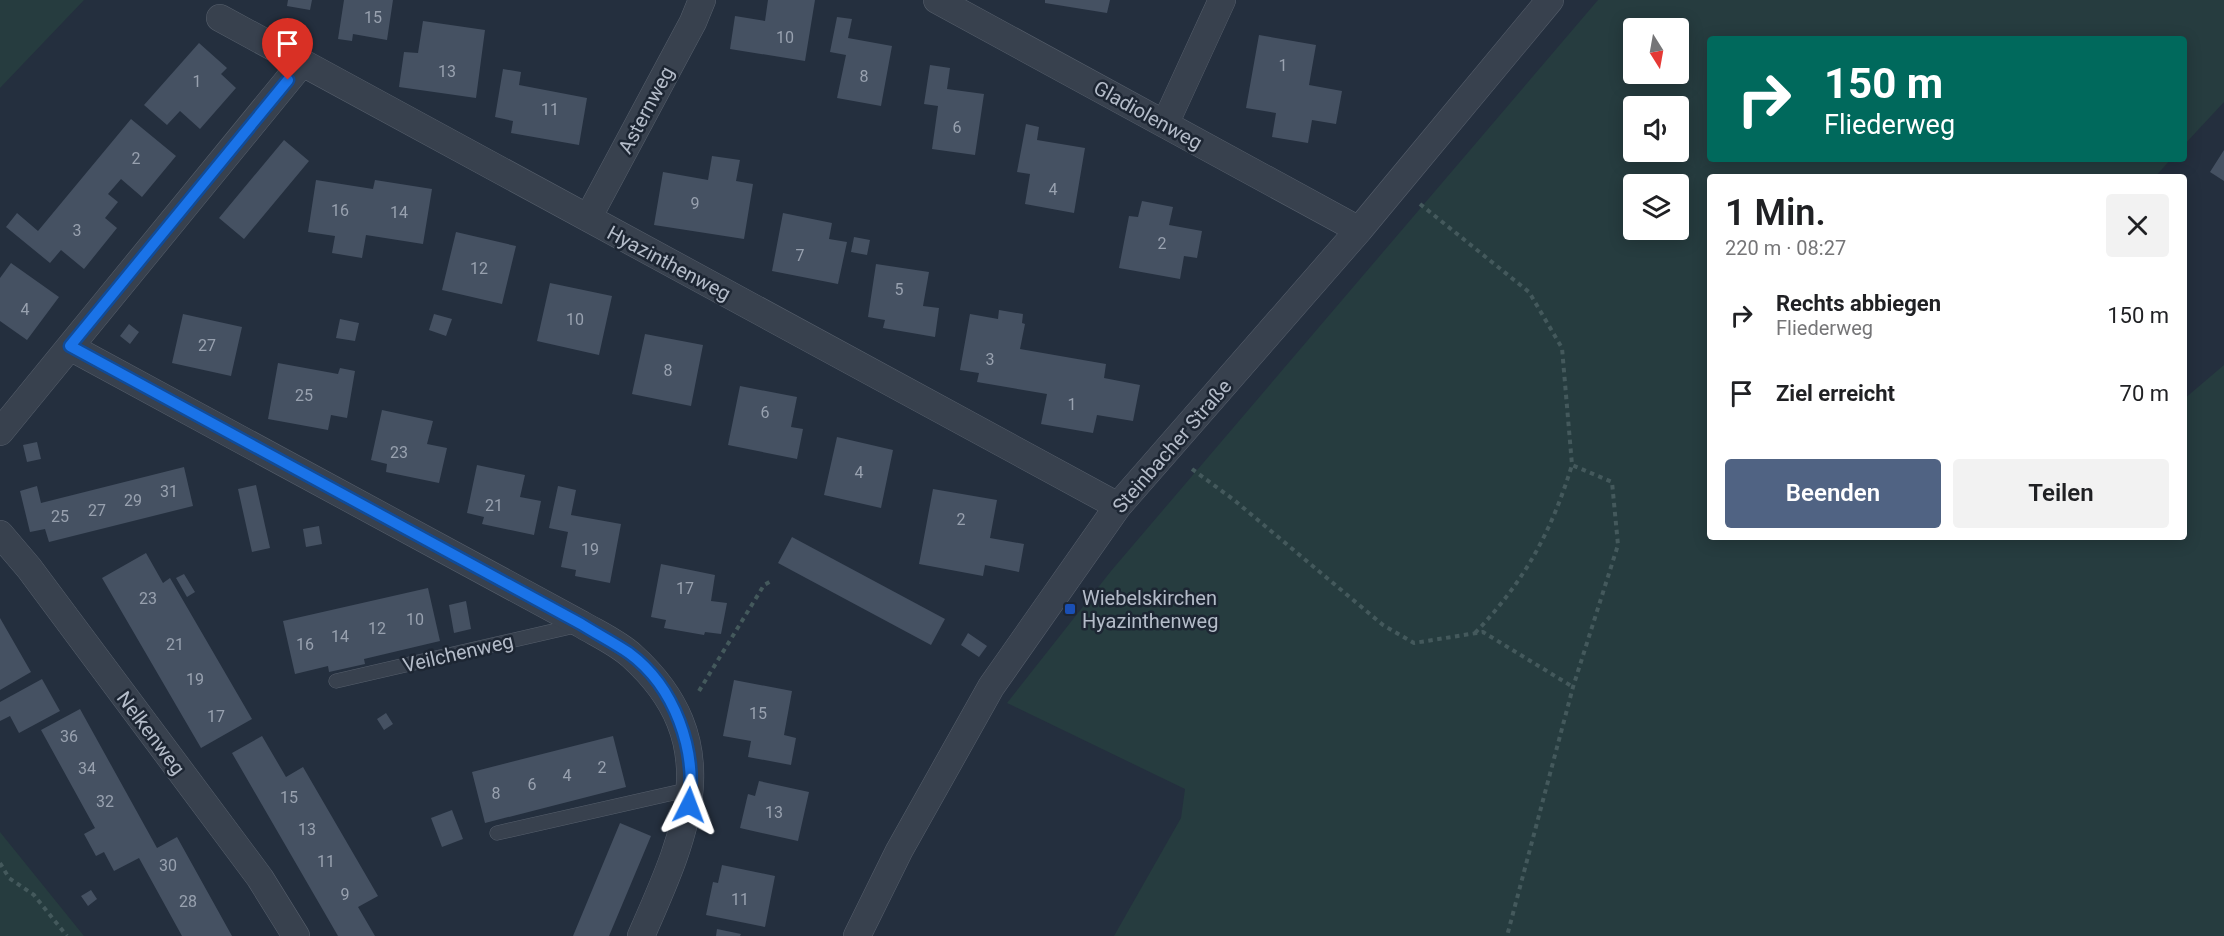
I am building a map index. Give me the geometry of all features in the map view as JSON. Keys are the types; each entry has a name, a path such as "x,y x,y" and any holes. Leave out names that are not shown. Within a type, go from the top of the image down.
{"street":[{"name":"Asternweg","path":"588,219 693,22 702,0"},
{"name":"Gladiolenweg","path":"937,0 1359,230"},
{"path":"1165,124 1222,0"},
{"name":"Steinbacher Straße","path":"857,936 899,851 991,687 1118,506 1359,230 1550,0"},
{"name":"Hyazinthenweg","path":"220,18 1118,506"},
{"path":"0,432 302,63"},
{"path":"70,346 581,624 630,654 656,681 676,711 690,764 691,789 686,820 671,867 641,936"},
{"name":"Nelkenweg","path":"0,534 28,568 260,878 296,936"}],"lane":[{"name":"Veilchenweg","path":"336,681 581,624"},
{"path":"497,833 691,789"}],"path":[{"path":"1396,185 1529,292 1562,348 1572,465 1559,505 1541,547 1513,591 1475,633"},
{"path":"1167,451 1234,500 1383,626 1414,643 1483,632 1573,687"},
{"path":"1507,936 1573,687 1618,545 1612,482 1572,465"},
{"path":"694,699 764,585 773,580"},
{"path":"0,863 9,878 34,895 67,936"}],"green space":[{"path":"0,0 84,0 0,88"},
{"path":"1598,0 2224,0 2224,102 2187,142 2187,36 1707,36 1707,162 2168,162 2158,174 1707,174 1707,540 2187,540 2187,396 2224,365 2224,936 1114,936 1181,818 1185,789 1007,703 1111,571"},
{"path":"0,832 84,936 0,936"}],"building":[{"path":"288,0 312,0 310,10 287,6"},
{"path":"344,0 393,0 387,40 353,34 352,41 338,39"},
{"path":"768,0 815,0 805,61 730,49 735,16 765,21"},
{"path":"1045,0 1110,0 1107,13 1045,3"},
{"path":"837,17 852,19 848,38 892,46 881,106 837,98 846,55 830,52"},
{"path":"423,21 485,30 476,98 399,87 404,52 418,53"},
{"path":"1259,35 1316,45 1309,85 1342,91 1336,124 1312,120 1308,143 1272,137 1276,113 1246,108"},
{"path":"199,43 227,68 221,74 236,88 200,129 180,111 167,125 144,105"},
{"path":"930,65 950,68 947,89 984,94 975,155 932,149 938,106 924,104"},
{"path":"503,69 521,72 519,85 587,98 579,145 511,133 513,121 495,117"},
{"path":"131,119 176,156 142,197 121,179 108,194 118,202 105,218 117,228 84,269 61,250 50,263 6,227 17,213 38,231"},
{"path":"1026,124 1039,127 1037,140 1085,148 1074,213 1025,204 1030,174 1017,172"},
{"path":"284,140 309,161 244,239 219,218"},
{"path":"2224,150 2224,181 2210,172"},
{"path":"712,156 740,160 736,181 753,184 744,239 654,225 663,172 708,180"},
{"path":"316,180 373,189 375,180 432,189 423,244 366,235 362,258 332,253 335,236 308,232"},
{"path":"1142,201 1173,207 1169,225 1202,231 1197,258 1184,256 1180,279 1119,268 1129,216 1138,217"},
{"path":"783,213 832,223 829,239 847,242 838,284 772,271"},
{"path":"456,232 516,246 502,304 442,290"},
{"path":"854,237 870,240 867,255 851,252"},
{"path":"11,263 59,297 27,340 0,321 0,278"},
{"path":"876,264 929,272 923,306 939,308 935,337 883,328 885,320 868,317"},
{"path":"550,283 612,296 599,355 537,341"},
{"path":"999,310 1023,314 1022,323 1025,324 1020,349 1106,364 1104,378 1140,385 1133,421 1097,415 1093,433 1041,424 1047,394 977,382 979,373 960,370 970,314 998,319"},
{"path":"183,314 242,327 231,376 172,363"},
{"path":"434,314 452,319 446,336 429,330"},
{"path":"340,319 359,323 355,341 336,338"},
{"path":"129,324 139,332 130,344 120,336"},
{"path":"645,334 703,345 691,406 632,394"},
{"path":"278,363 338,374 340,368 355,371 347,418 331,415 328,430 268,419"},
{"path":"740,386 797,397 791,427 803,429 797,459 728,445"},
{"path":"382,410 433,421 427,444 447,448 439,483 386,472 387,464 371,460"},
{"path":"837,437 893,450 881,508 824,495"},
{"path":"37,442 41,459 27,462 23,445"},
{"path":"477,465 525,475 520,497 541,501 534,535 482,524 484,517 467,513"},
{"path":"184,467 193,506 49,542 45,529 30,532 20,491 37,486 41,503"},
{"path":"256,485 270,548 252,552 238,489"},
{"path":"558,486 576,490 571,515 621,524 610,583 575,576 576,570 561,567 568,532 549,528"},
{"path":"933,489 997,500 990,538 1024,544 1019,572 985,565 983,576 919,564"},
{"path":"319,526 322,544 306,547 303,529"},
{"path":"792,537 945,619 931,645 778,563"},
{"path":"146,553 163,583 170,578 252,719 201,748 102,578"},
{"path":"661,564 715,575 711,601 727,603 721,634 705,632 704,635 664,628 666,620 651,617"},
{"path":"184,574 195,592 187,597 176,578"},
{"path":"428,588 440,641 364,659 365,664 329,672 328,666 295,674 283,621"},
{"path":"466,601 471,629 454,633 449,605"},
{"path":"0,618 31,672 0,690"},
{"path":"968,633 987,646 979,657 961,645"},
{"path":"42,679 60,711 19,733 10,716 0,721 0,702"},
{"path":"734,680 792,691 784,735 796,738 791,765 748,757 751,741 723,736"},
{"path":"80,709 157,848 177,837 232,936 182,936 139,858 114,871 104,852 96,856 84,834 95,828 41,730"},
{"path":"386,713 393,724 384,730 377,719"},
{"path":"262,736 286,777 303,767 378,896 358,907 375,936 338,936 232,753"},
{"path":"613,736 626,787 485,823 472,772"},
{"path":"759,781 809,792 798,841 740,828 748,794 755,796"},
{"path":"452,810 463,839 442,847 431,818"},
{"path":"620,823 651,836 609,936 573,936"},
{"path":"722,865 775,876 765,927 706,915 713,882 718,883"},
{"path":"91,890 97,899 88,906 81,896"},
{"path":"717,929 741,934 740,936 716,936"}],"place":[{"name":"Wiebelskirchen Hyazinthenweg","path":"1070,609"}],"route":[{"path":"288,80 70,346 581,624 630,654 656,681 676,711 690,764 689,805"}]}
